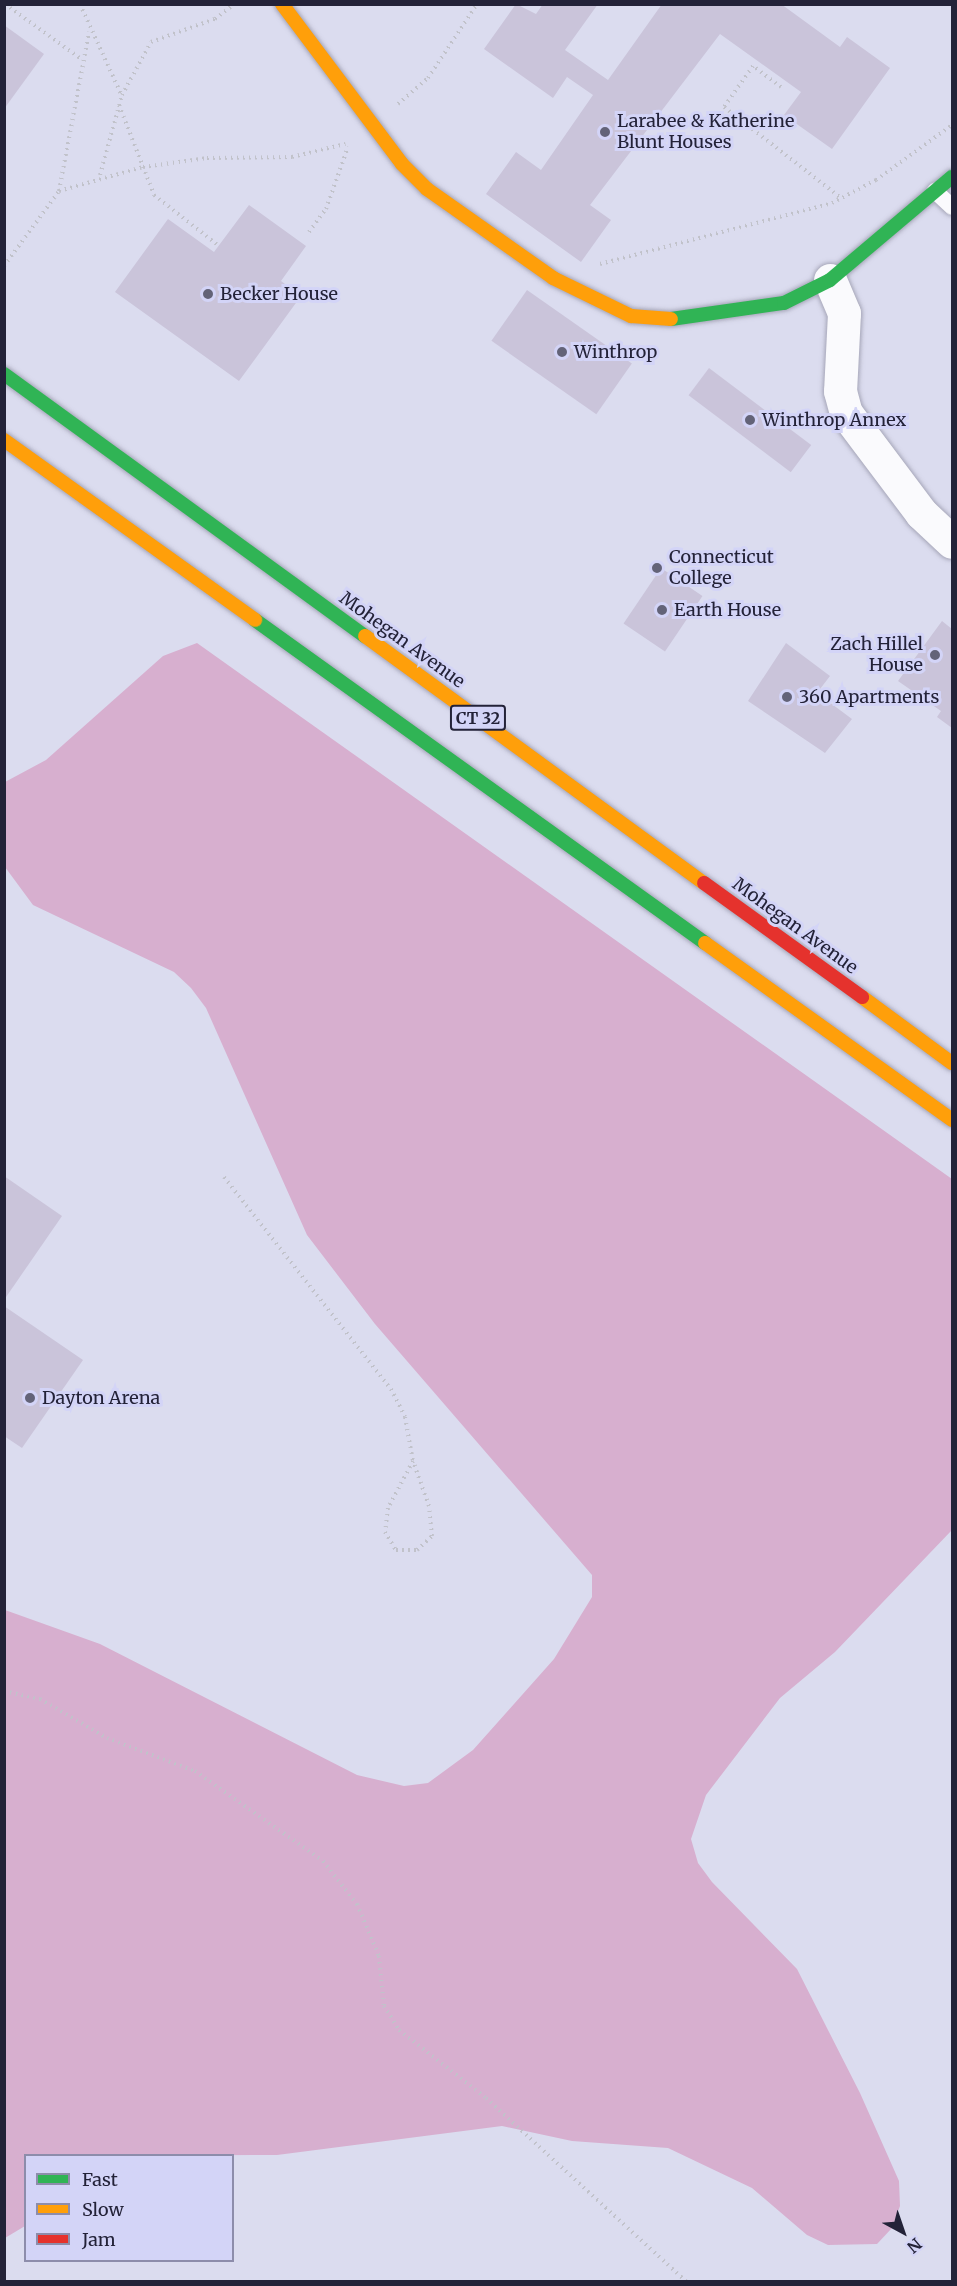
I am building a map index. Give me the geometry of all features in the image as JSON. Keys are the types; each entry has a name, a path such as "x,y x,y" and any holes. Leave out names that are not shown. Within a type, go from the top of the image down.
{"main road":[{"path":"282,4 420,183 588,299 631,316 684,320 775,306 830,280 952,177"},
{"name":"Mohegan Avenue","path":"4,374 952,1062"},
{"name":"CT 32","path":"4,440 952,1120"}],"street":[{"path":"830,280 843,313 840,391 846,413 921,513 952,542"}],"lane":[{"path":"935,191 952,207"}],"path":[{"path":"5,4 80,58"},
{"path":"80,4 89,32 122,95"},
{"path":"100,175 118,103 159,36 214,19 234,4"},
{"path":"391,109 428,78 477,4"},
{"path":"4,266 35,227 59,191 80,58 89,32"},
{"path":"782,87 753,66 724,107 842,198"},
{"path":"118,103 143,167 162,204 219,246"},
{"path":"593,266 842,198 952,125"},
{"path":"59,191 100,175 143,167 207,158 291,158 348,143 326,209 309,232"},
{"path":"224,1177 391,1389 405,1417 413,1461 429,1506 432,1536 417,1551 396,1550 385,1532 388,1508 413,1461"},
{"path":"4,1690 40,1699 107,1738 195,1771 323,1862 357,1904 380,1956 382,1998 399,2030 486,2098 687,2282"}],"shaded area":[{"path":"197,643 952,1179 952,1530 835,1652 780,1698 706,1795 691,1839 698,1863 712,1882 797,1969 860,2093 899,2181 900,2206 892,2228 877,2244 828,2245 807,2235 752,2188 668,2148 572,2141 502,2126 277,2155 24,2154 24,2227 5,2238 5,1610 100,1644 357,1775 404,1786 428,1783 473,1750 554,1659 592,1597 592,1575 375,1324 307,1235 206,1008 191,988 174,972 33,905 5,867 5,782 46,760 163,656"}],"building":[{"name":"Larabee & Katherine Blunt Houses","path":"516,4 536,14 543,4 598,4 565,50 608,80 662,4 781,4 840,47 847,37 890,68 832,149 784,115 801,92 720,34 590,205 611,220 581,262 486,194 516,152 541,170 593,95 567,77 553,98 484,49"},
{"path":"4,25 44,54 4,109"},
{"name":"Becker House","path":"249,205 306,246 281,281 301,296 239,381 115,292 168,219 214,252"},
{"name":"Winthrop","path":"527,290 632,363 596,414 491,341"},
{"name":"Winthrop Annex","path":"709,368 811,445 791,472 689,395"},
{"name":"Earth House","path":"661,568 702,596 665,652 624,624"},
{"name":"Zach Hillel House","path":"942,621 952,629 952,728 937,717 941,711 898,681"},
{"name":"360 Apartments","path":"786,643 830,676 817,693 852,719 825,753 748,701"},
{"path":"4,1176 62,1216 4,1300"},
{"name":"Dayton Arena","path":"4,1306 83,1360 22,1448 4,1436"}],"traffic: fast":[{"path":"671,319 784,303 830,280 952,177"},
{"path":"4,374 365,636"},
{"path":"255,620 705,943"}],"traffic: slow":[{"path":"282,4 402,164 427,189 553,278 631,316 671,319"},
{"path":"4,440 255,620"},
{"path":"365,636 704,883"},
{"path":"705,943 952,1120"},
{"path":"862,997 952,1063"}],"traffic: jam":[{"path":"704,883 862,997"}],"place":[{"name":"Larabee & Katherine Blunt Houses","path":"605,132"},
{"name":"Becker House","path":"208,294"},
{"name":"Winthrop","path":"562,352"},
{"name":"Winthrop Annex","path":"750,420"},
{"name":"Connecticut College","path":"657,568"},
{"name":"Earth House","path":"662,610"},
{"name":"Zach Hillel House","path":"935,655"},
{"name":"360 Apartments","path":"787,697"},
{"name":"Dayton Arena","path":"30,1398"}]}
